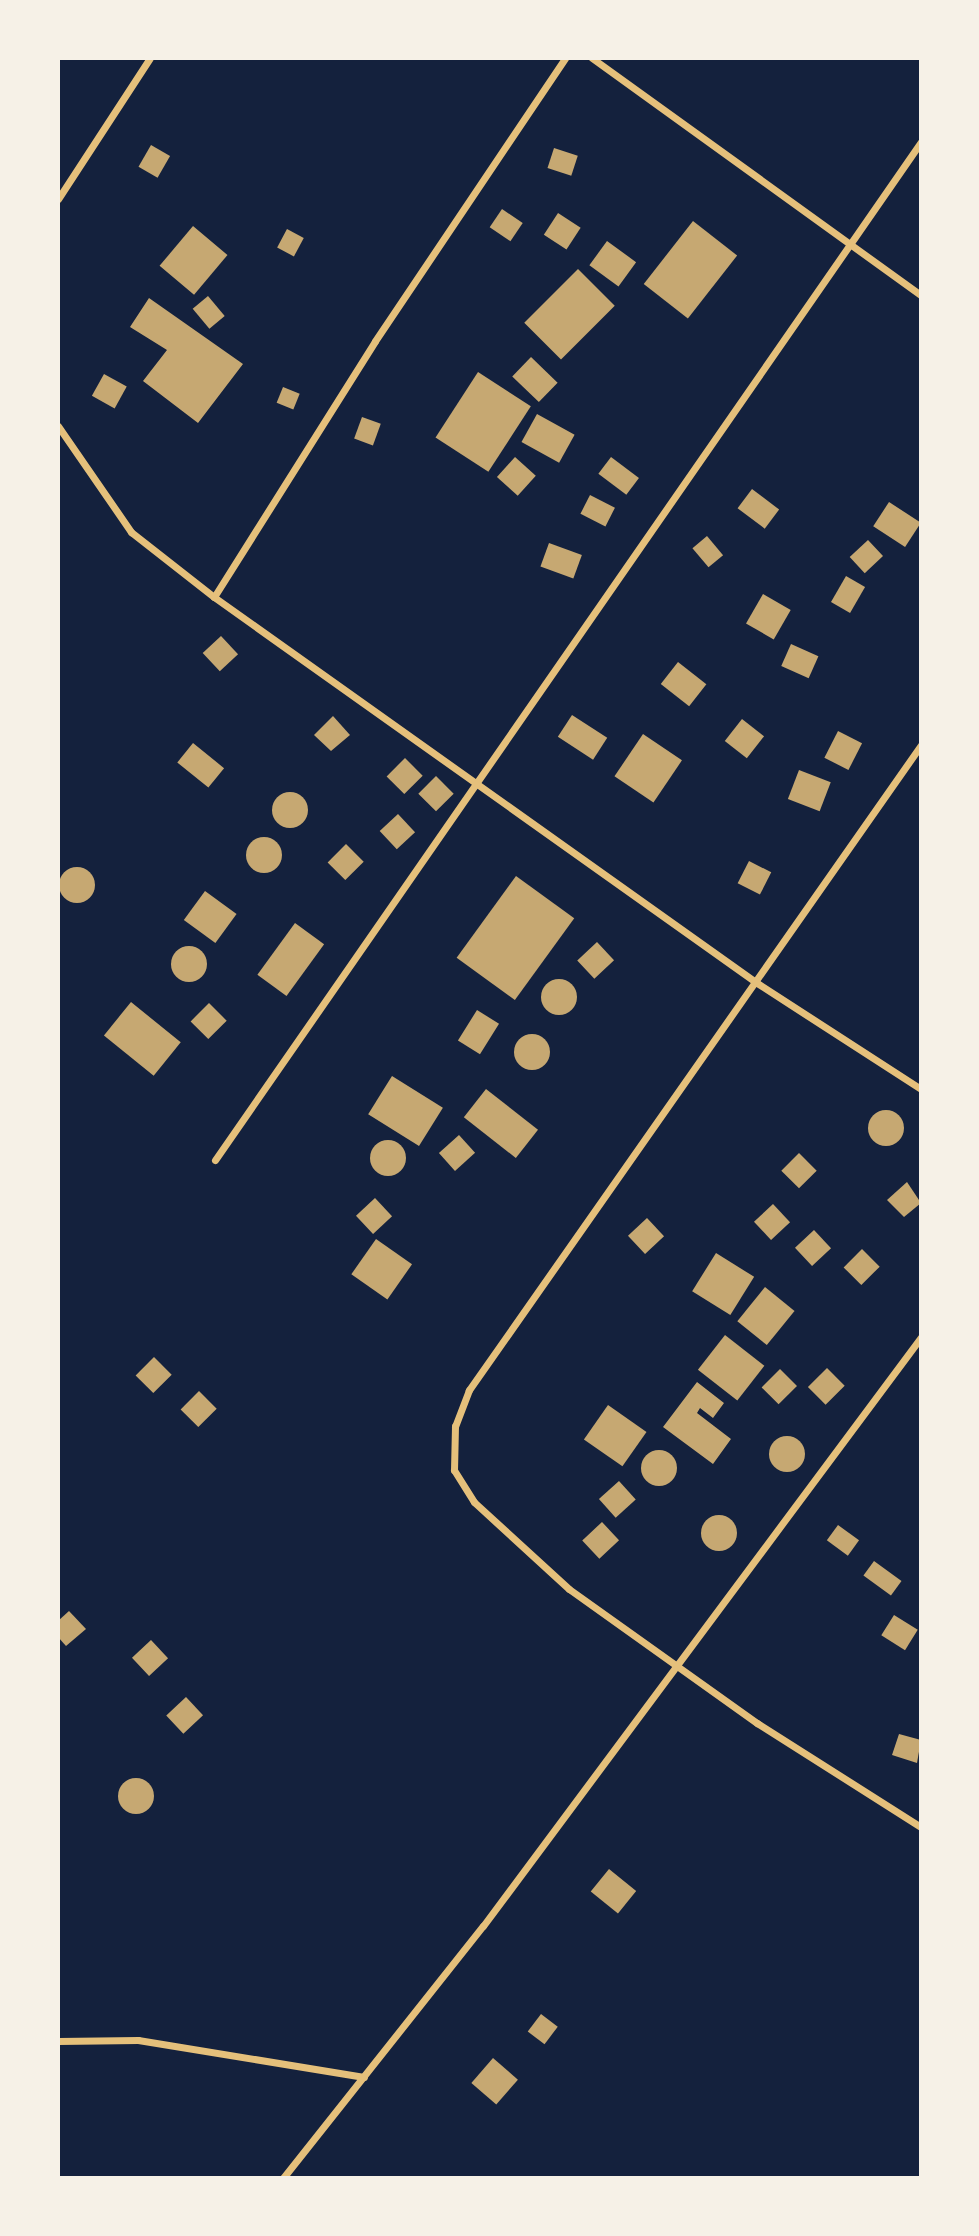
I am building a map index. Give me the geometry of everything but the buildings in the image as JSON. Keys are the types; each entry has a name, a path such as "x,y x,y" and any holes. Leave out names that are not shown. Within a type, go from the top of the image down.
{"street":[{"path":"58,199 150,58"},
{"path":"214,597 375,341 565,58"},
{"path":"592,58 921,295"},
{"path":"215,1160 921,142"},
{"path":"58,426 131,532 214,597 757,983 921,1088"},
{"path":"921,745 757,983 505,1335 469,1390 455,1426 454,1469 474,1502 569,1589 757,1723 921,1828"},
{"path":"283,2178 678,1666 921,1338"},
{"path":"58,2041 138,2040 363,2077"}]}
